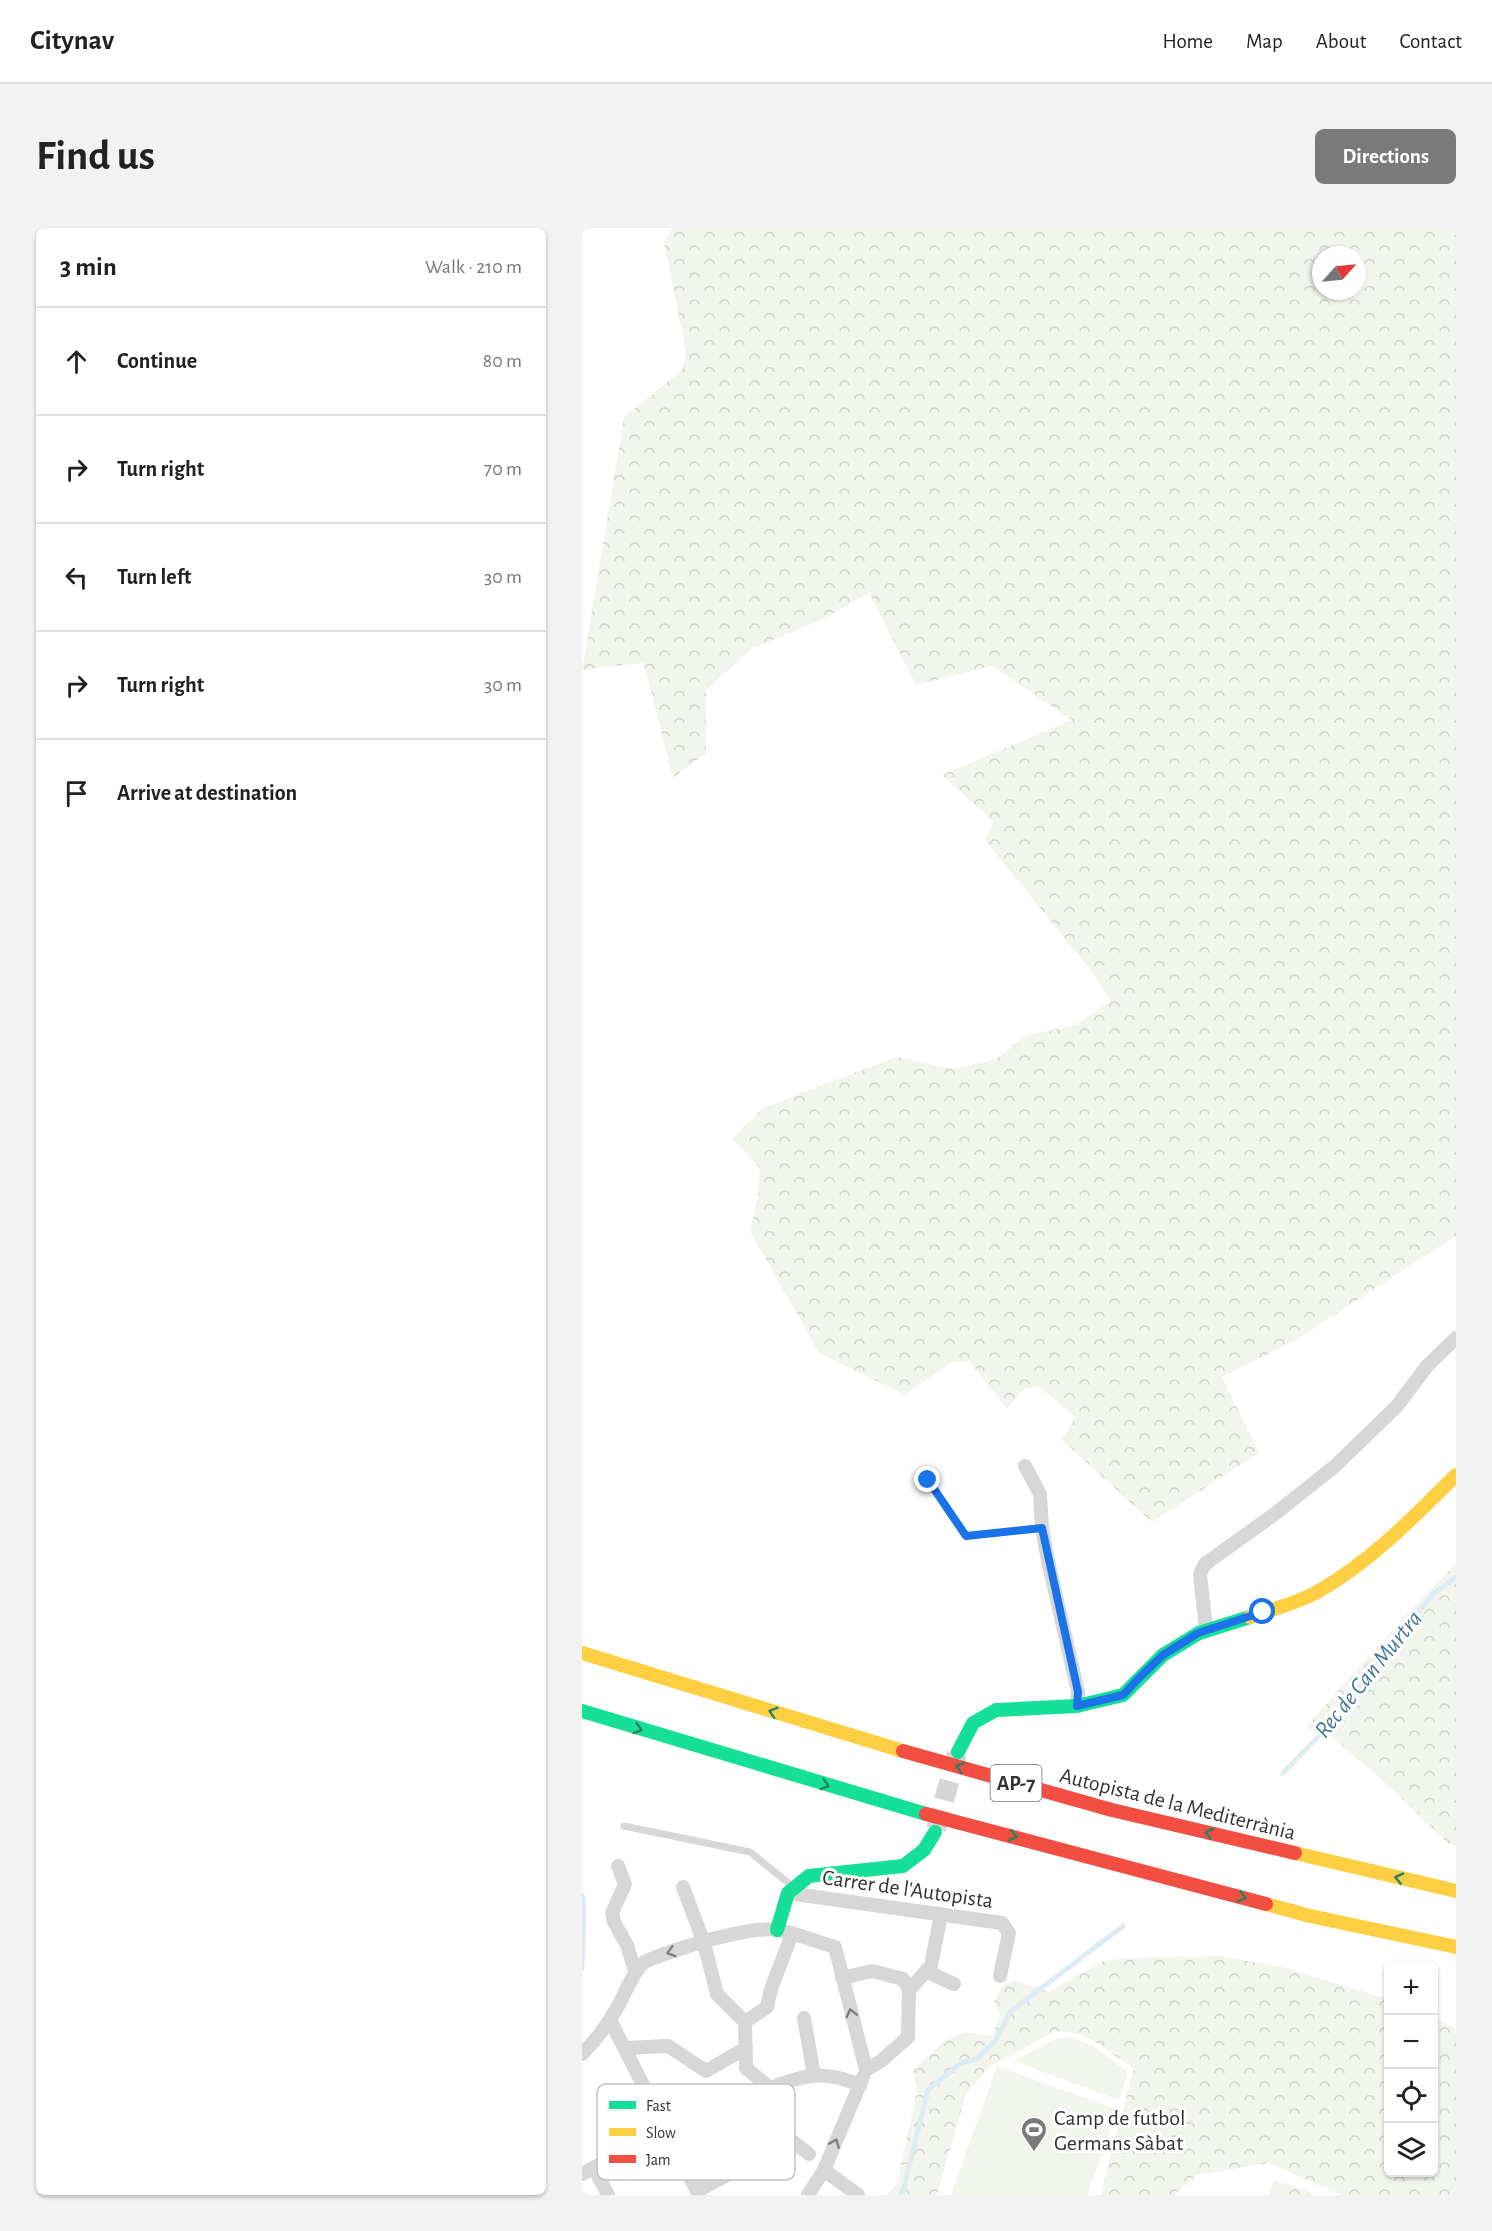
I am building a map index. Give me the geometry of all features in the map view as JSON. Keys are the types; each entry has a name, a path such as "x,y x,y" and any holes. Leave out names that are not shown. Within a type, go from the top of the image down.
{"main road":[{"path":"958,1752 973,1723 996,1710 1077,1706 1123,1695 1163,1655 1206,1629 1293,1603 1325,1587 1372,1553 1414,1517 1456,1475"},
{"name":"Autopista de la Mediterrània","path":"582,1653 911,1754 1112,1810 1456,1891"},
{"name":"AP-7","path":"582,1711 909,1810 1310,1916 1456,1947"},
{"path":"790,1890 809,1876 903,1866 924,1850 935,1832"},
{"name":"Carrer de l'Autopista","path":"777,1930 790,1890"}],"street":[{"path":"1206,1629 1200,1574 1205,1564 1276,1513 1335,1466 1397,1406 1427,1366 1456,1338"},
{"path":"1025,1466 1040,1494 1042,1528 1078,1692 1077,1706"},
{"path":"618,1866 625,1884 612,1912 614,1922 627,1945 635,1971"},
{"path":"682,1887 705,1943 717,1994 746,2022 746,2068 765,2084"},
{"name":"Carrer de l'Autopista","path":"790,1890 1002,1923 1009,1933 1000,1976"},
{"path":"909,1990 931,1966 941,1914"},
{"path":"582,2054 599,2037 635,1971 644,1962 753,1929 777,1930 835,1947 866,2070 824,2170 808,2195"},
{"path":"746,2022 767,2007 771,1989 792,1934"},
{"path":"927,1970 954,1984"},
{"path":"842,1978 872,1971 903,1979 909,1990 908,2037 881,2061 866,2070"},
{"path":"804,2018 814,2075"},
{"path":"610,2020 643,2084"},
{"path":"625,2048 668,2046 706,2071 746,2048"},
{"path":"781,2084 806,2075 814,2075 838,2076 860,2085"},
{"path":"795,2143 809,2154"},
{"path":"824,2170 858,2195"},
{"path":"588,2171 608,2195"},
{"path":"698,2193 720,2180"}],"lane":[{"path":"928,1480 966,1536 1042,1528"},
{"path":"624,1826 750,1852 790,1890"}],"green space":[{"path":"672,228 1456,228 1456,1236 1296,1340 1222,1377 1259,1453 1152,1522 1062,1440 1075,1418 1037,1386 1024,1389 1007,1409 970,1362 952,1362 905,1395 819,1353 750,1231 758,1196 760,1168 732,1139 763,1108 896,1057 952,1069 996,1059 1027,1035 1074,1026 1111,1001 1092,972 985,840 994,822 942,775 1072,720 992,666 916,685 869,593 821,620 753,648 706,690 706,753 673,778 644,663 582,670 624,417 682,370 686,352 664,242"},
{"path":"1456,1564 1456,1846 1449,1844 1383,1781 1330,1735 1305,1728 1406,1615"},
{"path":"1219,1956 1282,1967 1384,1998 1384,2177 1438,2177 1438,2019 1456,2029 1456,2195 1341,2195 1269,2163 1197,2175 1174,2195 1102,2195 1134,2069 1099,2044 1080,2034 1056,2031 989,2067 966,2094 937,2195 887,2195 897,2183 917,2092 913,2070 945,2041 964,2032 992,2036 1000,2015 994,2001 1002,1987 1014,1980 1049,1992 1103,1961 1127,1958"},
{"path":"1071,2037 1093,2046 1128,2072 1119,2100 1013,2061 1057,2038"},
{"name":"Camp de futbol Germans Sàbat","path":"997,2066 1118,2110 1087,2195 951,2195"},
{"path":"1274,2181 1306,2190 1312,2195 1269,2195"}],"waterway":[{"name":"Rec de Can Murtra","path":"1283,1773 1321,1734 1432,1595 1456,1577"},
{"path":"582,1895 584,1906 582,1969"},
{"name":"Rec de Can Murtra","path":"902,2195 928,2090 961,2063 978,2058 996,2040 1010,2012 1123,1926"}],"tunnel":[{"path":"936,1829 957,1754"}],"traffic: fast":[{"path":"958,1752 973,1723 996,1710 1077,1706 1123,1695 1163,1655 1199,1633 1250,1617"},
{"path":"582,1711 926,1814"},
{"path":"777,1930 788,1893 809,1876 903,1866 924,1850 935,1832"}],"traffic: slow":[{"path":"1250,1617 1303,1599 1338,1579 1374,1552 1456,1475"},
{"path":"582,1653 903,1751"},
{"path":"1295,1853 1456,1891"},
{"path":"1266,1904 1310,1916 1456,1947"}],"traffic: jam":[{"path":"903,1751 1112,1810 1295,1853"},
{"path":"926,1814 1266,1904"}],"place":[{"name":"Camp de futbol Germans Sàbat","path":"1034,2153"}],"route":[{"path":"928,1480 966,1536 1042,1528 1078,1692 1077,1706 1123,1695 1163,1655 1180,1643 1206,1629 1263,1612"}]}
